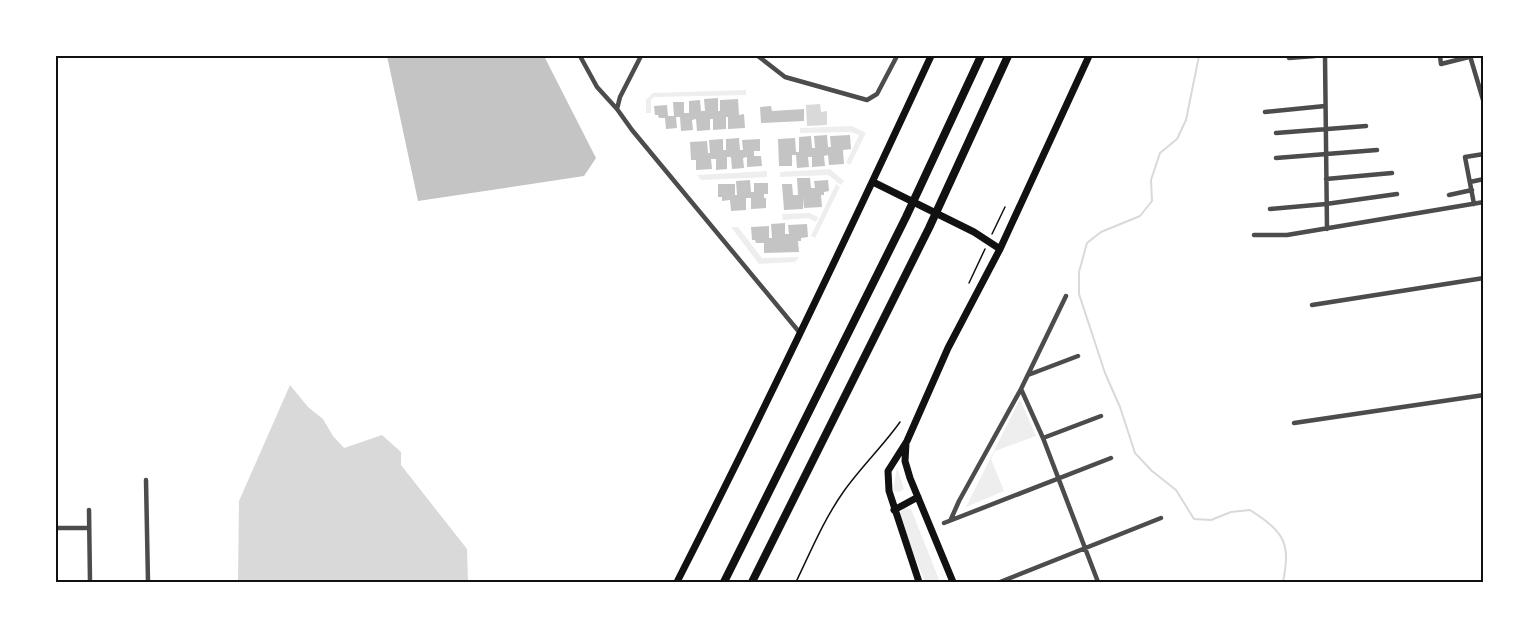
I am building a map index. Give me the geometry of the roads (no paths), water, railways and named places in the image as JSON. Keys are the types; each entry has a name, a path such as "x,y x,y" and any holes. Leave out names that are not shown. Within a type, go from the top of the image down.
{"highway":[{"path":"724,582 906,217 981,56"},
{"path":"752,582 929,228 1008,56"}],"main road":[{"path":"677,582 739,460 931,56"},
{"path":"920,582 888,491 888,471 906,441 948,348 1000,249 1089,56"},
{"path":"873,182 974,232 1000,249"},
{"path":"906,441 904,461 953,582"},
{"path":"894,510 918,497"}],"street":[{"path":"580,56 597,87 800,333"},
{"path":"617,109 620,97 641,56"},
{"path":"758,56 784,77 867,100 877,94 897,56"},
{"path":"1289,58 1315,56"},
{"path":"1325,56 1327,229"},
{"path":"1440,56 1441,63 1472,56 1484,103"},
{"path":"1477,80 1484,78"},
{"path":"1265,112 1325,106"},
{"path":"1276,133 1366,126"},
{"path":"1276,158 1377,150"},
{"path":"1474,204 1465,157 1484,154"},
{"path":"1326,179 1392,173"},
{"path":"1470,182 1484,179"},
{"path":"1449,195 1472,190"},
{"path":"1270,209 1397,194"},
{"path":"1254,235 1287,235 1484,202"},
{"path":"1312,305 1484,278"},
{"path":"951,519 1021,389 1066,296"},
{"path":"1028,375 1078,356"},
{"path":"1021,389 1043,438 1098,582"},
{"path":"1294,423 1484,395"},
{"path":"1043,438 1101,416"},
{"path":"944,523 1111,458"},
{"path":"146,480 148,582"},
{"path":"89,510 90,582"},
{"path":"1000,582 1161,518"},
{"path":"56,528 89,528"}],"waterway":[{"path":"1199,56 1186,120 1177,139 1160,153 1151,180 1152,201 1140,216 1101,232 1087,243 1079,272 1079,294 1135,453 1152,471 1176,490 1194,519 1211,520 1231,512 1250,510 1271,525 1285,547 1283,582"}]}
